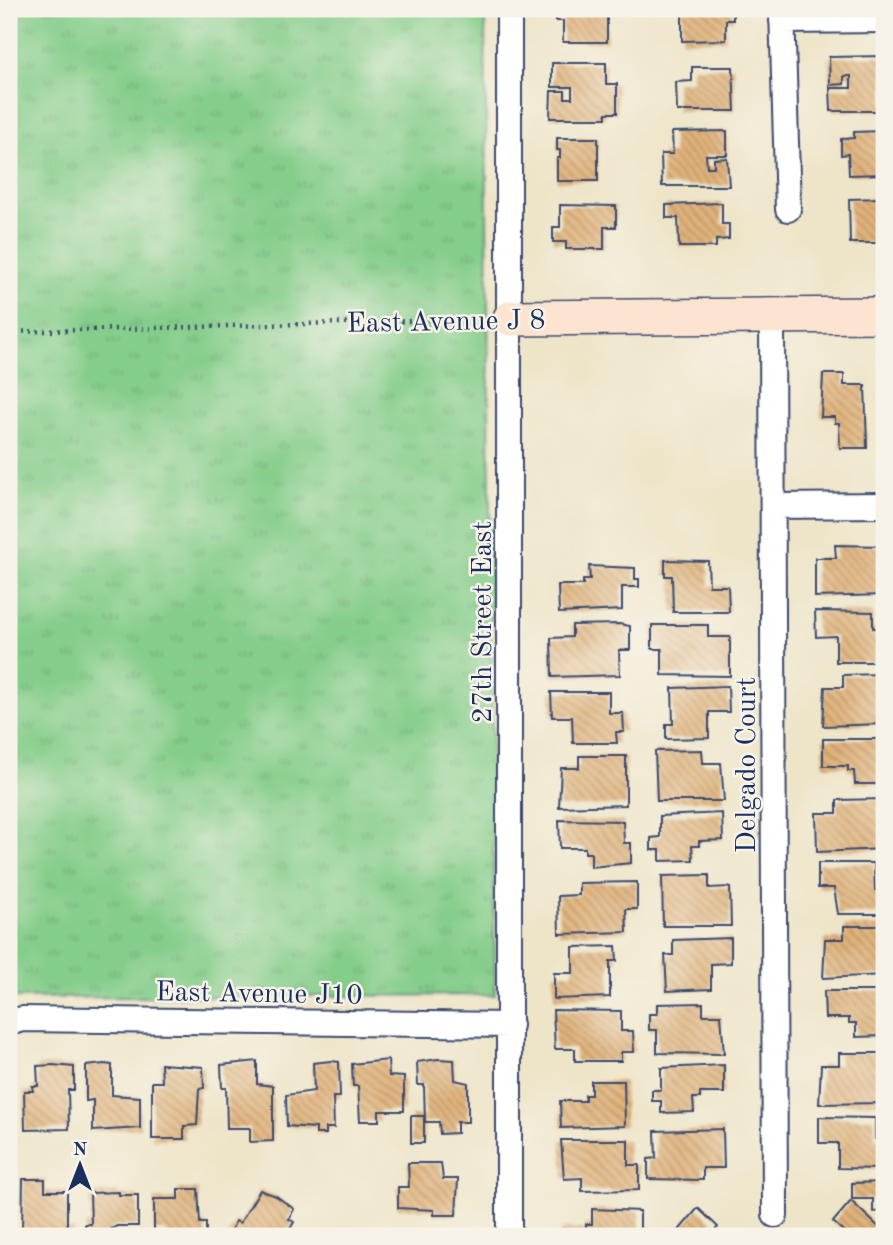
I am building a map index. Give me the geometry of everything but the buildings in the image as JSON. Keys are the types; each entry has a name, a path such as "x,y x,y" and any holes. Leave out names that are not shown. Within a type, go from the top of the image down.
{"street":[{"name":"27th Street East","path":"509,9 512,318 509,1236"},
{"path":"788,209 782,15 884,20"},
{"name":"East Avenue J 8","path":"512,318 884,315"},
{"name":"Delgado Court","path":"772,316 775,506 775,1215"},
{"path":"775,506 884,505"},
{"name":"East Avenue J10","path":"9,1023 22,1019 510,1025"}],"path":[{"name":"East Avenue J 8","path":"9,332 512,318"}],"green space":[{"path":"9,9 485,9 495,995 9,998"}]}
